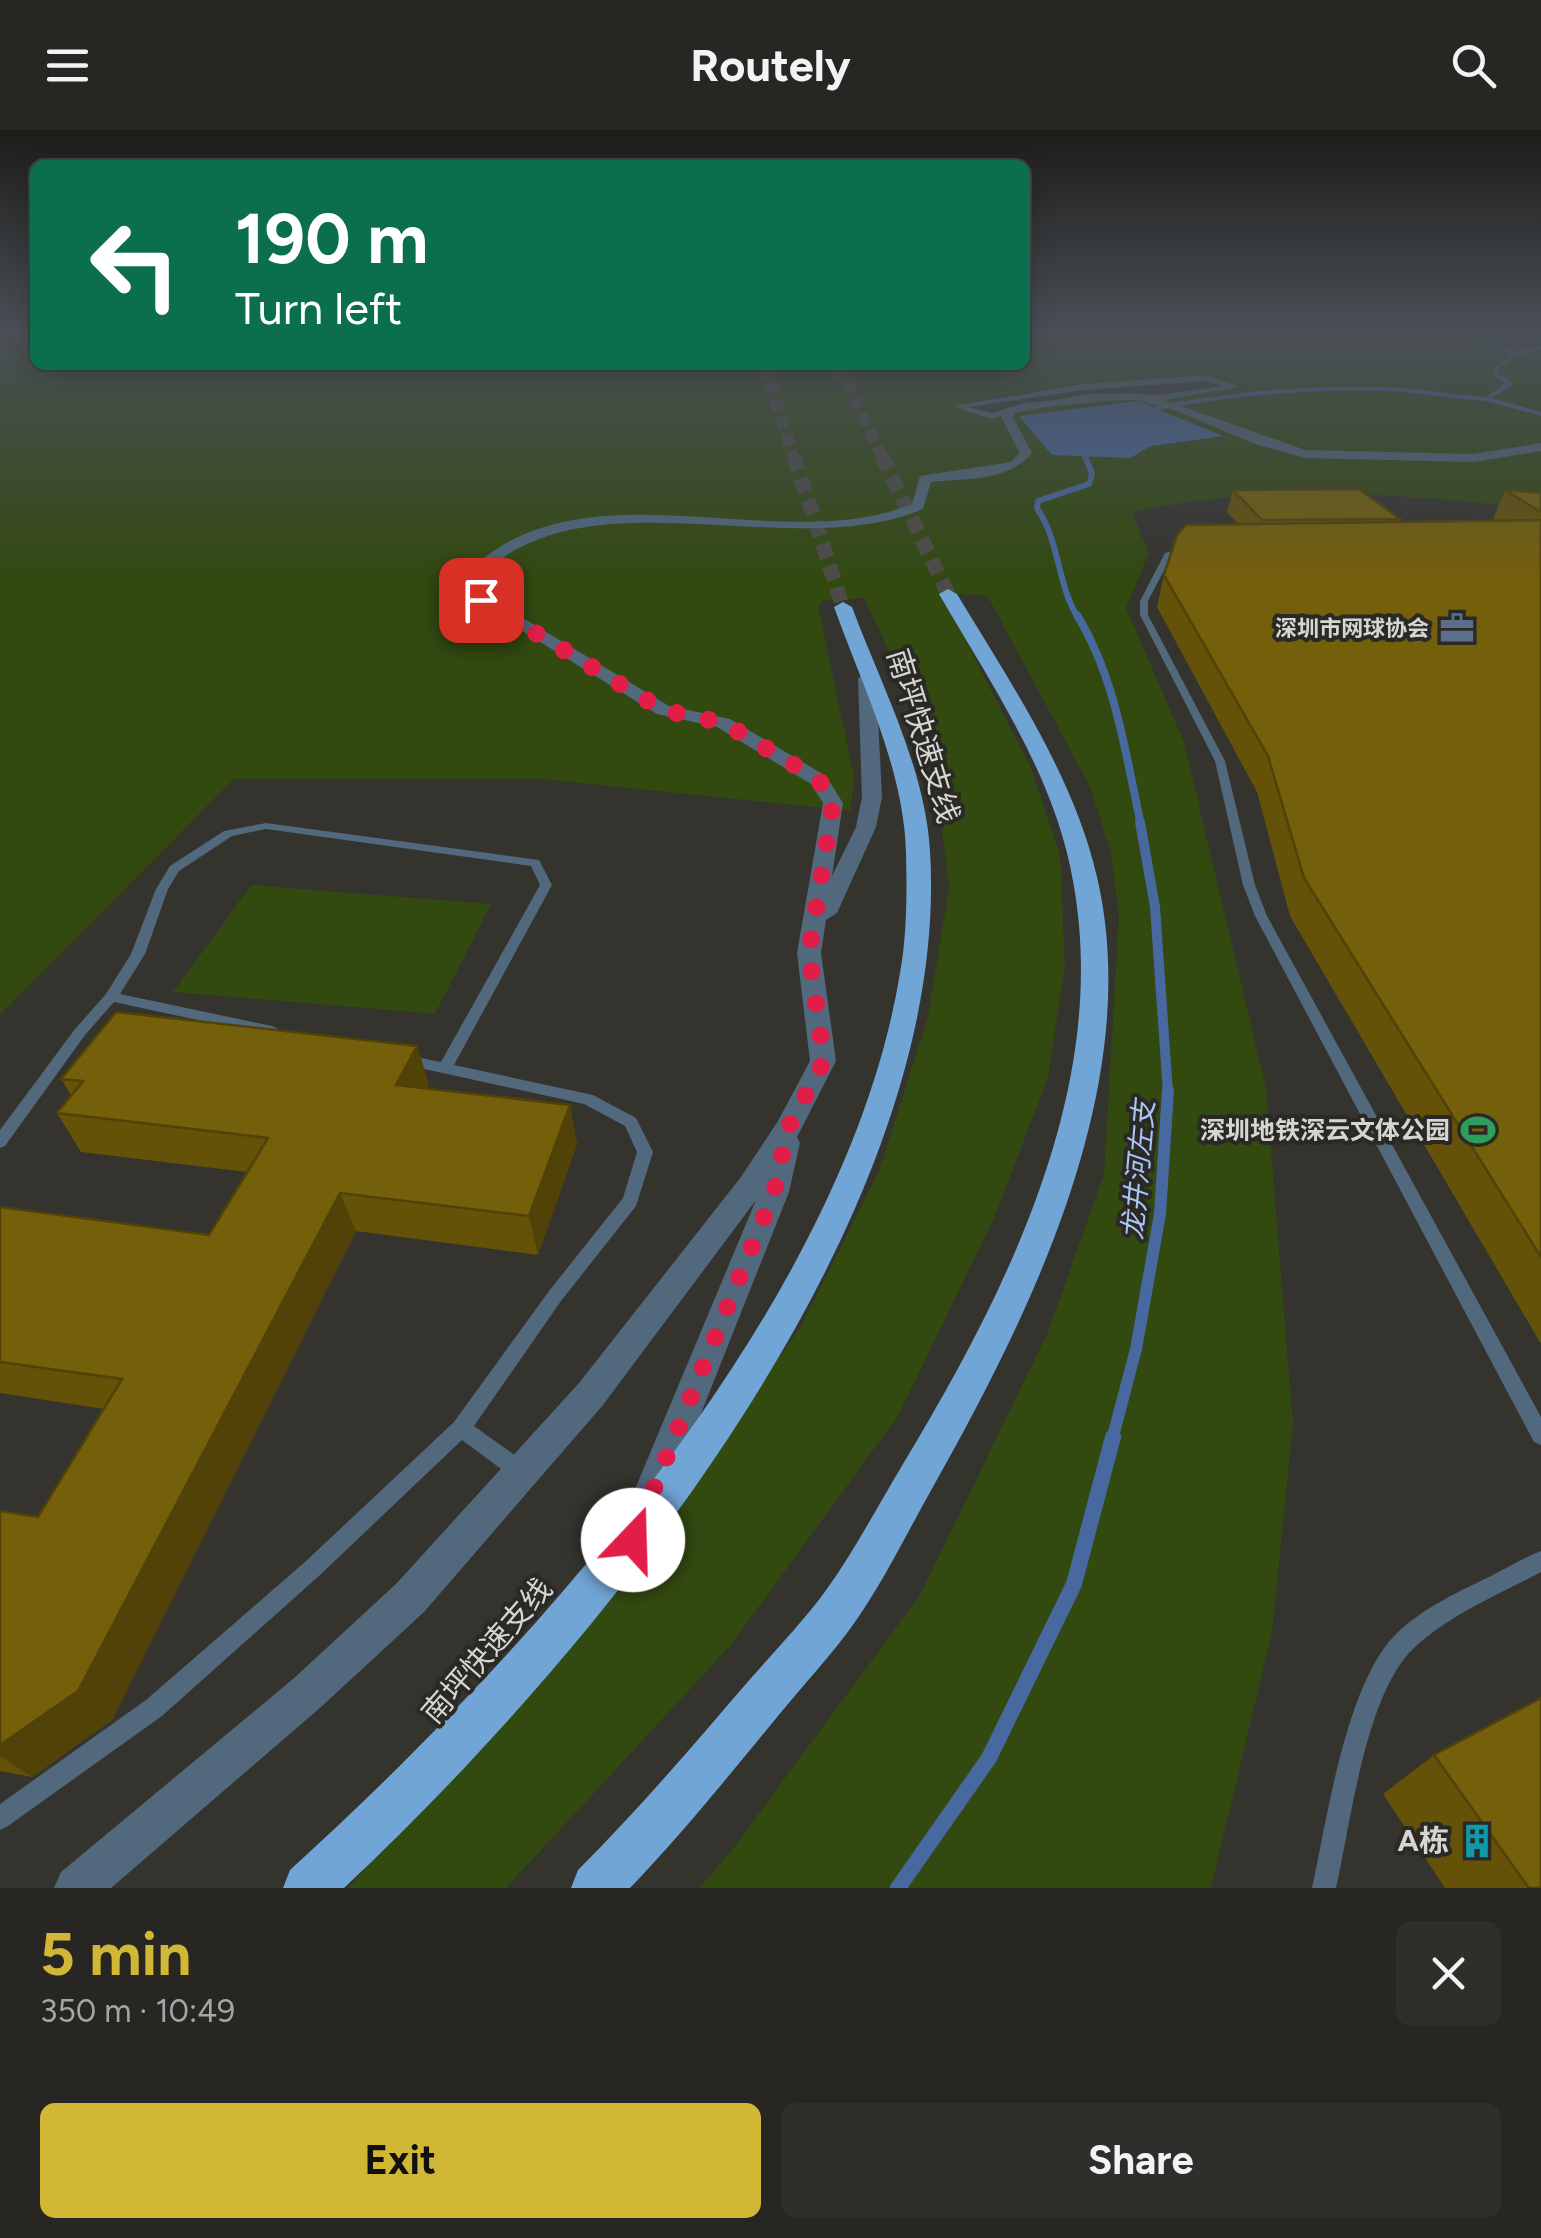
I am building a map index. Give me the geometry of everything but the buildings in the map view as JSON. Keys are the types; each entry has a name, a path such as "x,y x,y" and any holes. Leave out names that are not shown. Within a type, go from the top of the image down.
{"highway":[{"path":"596,1888 650,1833 839,1608 967,1393 1040,1232 1076,1112 1092,1006 1092,923 1080,856 1059,794 948,594"},
{"name":"南坪快速支线","path":"308,1888 444,1758 633,1540 749,1374 825,1241 881,1110 910,1000 919,918 918,850 906,788 843,606"}],"street":[{"path":"78,1888 307,1692 410,1598 523,1473 591,1394 751,1185 824,1061 809,953 833,803 819,780 724,723 663,710 622,688 481,600 472,575 490,554 526,534 564,524 740,521 839,524 904,514 918,506 924,479 1015,466 1026,453 1007,416"},
{"path":"1193,416 1278,449 1305,454 1473,458 1541,447"},
{"path":"809,953 869,812 872,762 868,678"},
{"path":"633,1540 774,1192 788,1128"}],"lane":[{"path":"1211,548 1176,550 1168,555 1144,601 1144,615 1220,761 1260,916 1541,1436"},
{"path":"0,1142 80,1032 111,997 138,954 174,869 228,833 266,826 535,863 546,885 444,1068"},
{"path":"111,997 296,1036"},
{"path":"0,1818 154,1708 313,1568 461,1428 555,1296 630,1201 645,1152 631,1122 588,1100 389,1056"},
{"path":"461,1428 523,1473"},
{"path":"1324,1888 1372,1688 1391,1659 1401,1644 1441,1617 1541,1561"}],"green space":[{"path":"0,416 1020,416 1151,446 1220,436 1173,416 1541,416 1541,509 1387,495 1285,494 1132,512 1149,553 1126,608 1184,742 1266,1088 1293,1424 1272,1633 1211,1888 699,1888 732,1850 920,1595 1048,1332 1104,1174 1119,915 1110,850 1090,787 987,595 942,594 1031,768 1060,854 1065,964 1048,1078 994,1218 898,1416 730,1646 506,1888 348,1888 619,1585 800,1328 880,1169 928,1016 949,888 938,796 913,702 864,598 824,600 818,606 854,776 851,811 542,779 234,779 0,1015"},
{"path":"251,885 491,904 435,1014 173,992"}],"water":[{"path":"1019,416 1175,416 1223,436 1151,446 1130,458 1052,455"}],"waterway":[{"name":"龙井河左支","path":"1078,618 1037,508 1038,501 1089,484 1092,474 1085,456"},
{"name":"龙井河左支","path":"1077,615 1110,690 1141,825"},
{"name":"龙井河左支","path":"1140,822 1155,907 1168,1092"},
{"name":"龙井河左支","path":"1112,1440 1136,1349 1160,1214 1168,1092"},
{"name":"龙井河左支","path":"898,1888 989,1758 1074,1584 1113,1437"}],"tunnel":[{"path":"780,416 794,458"},
{"path":"863,416 883,458"},
{"path":"794,456 843,607"},
{"path":"882,456 948,594"}],"place":[{"name":"深圳市网球协会","path":"1457,628"},
{"name":"深圳地铁深云文体公园","path":"1478,1130"},
{"name":"A栋","path":"1477,1841"}],"route":[{"path":"481,600 663,710 724,723 819,780 833,803 809,953 824,1061 788,1128 774,1192 684,1406 633,1540"}]}
